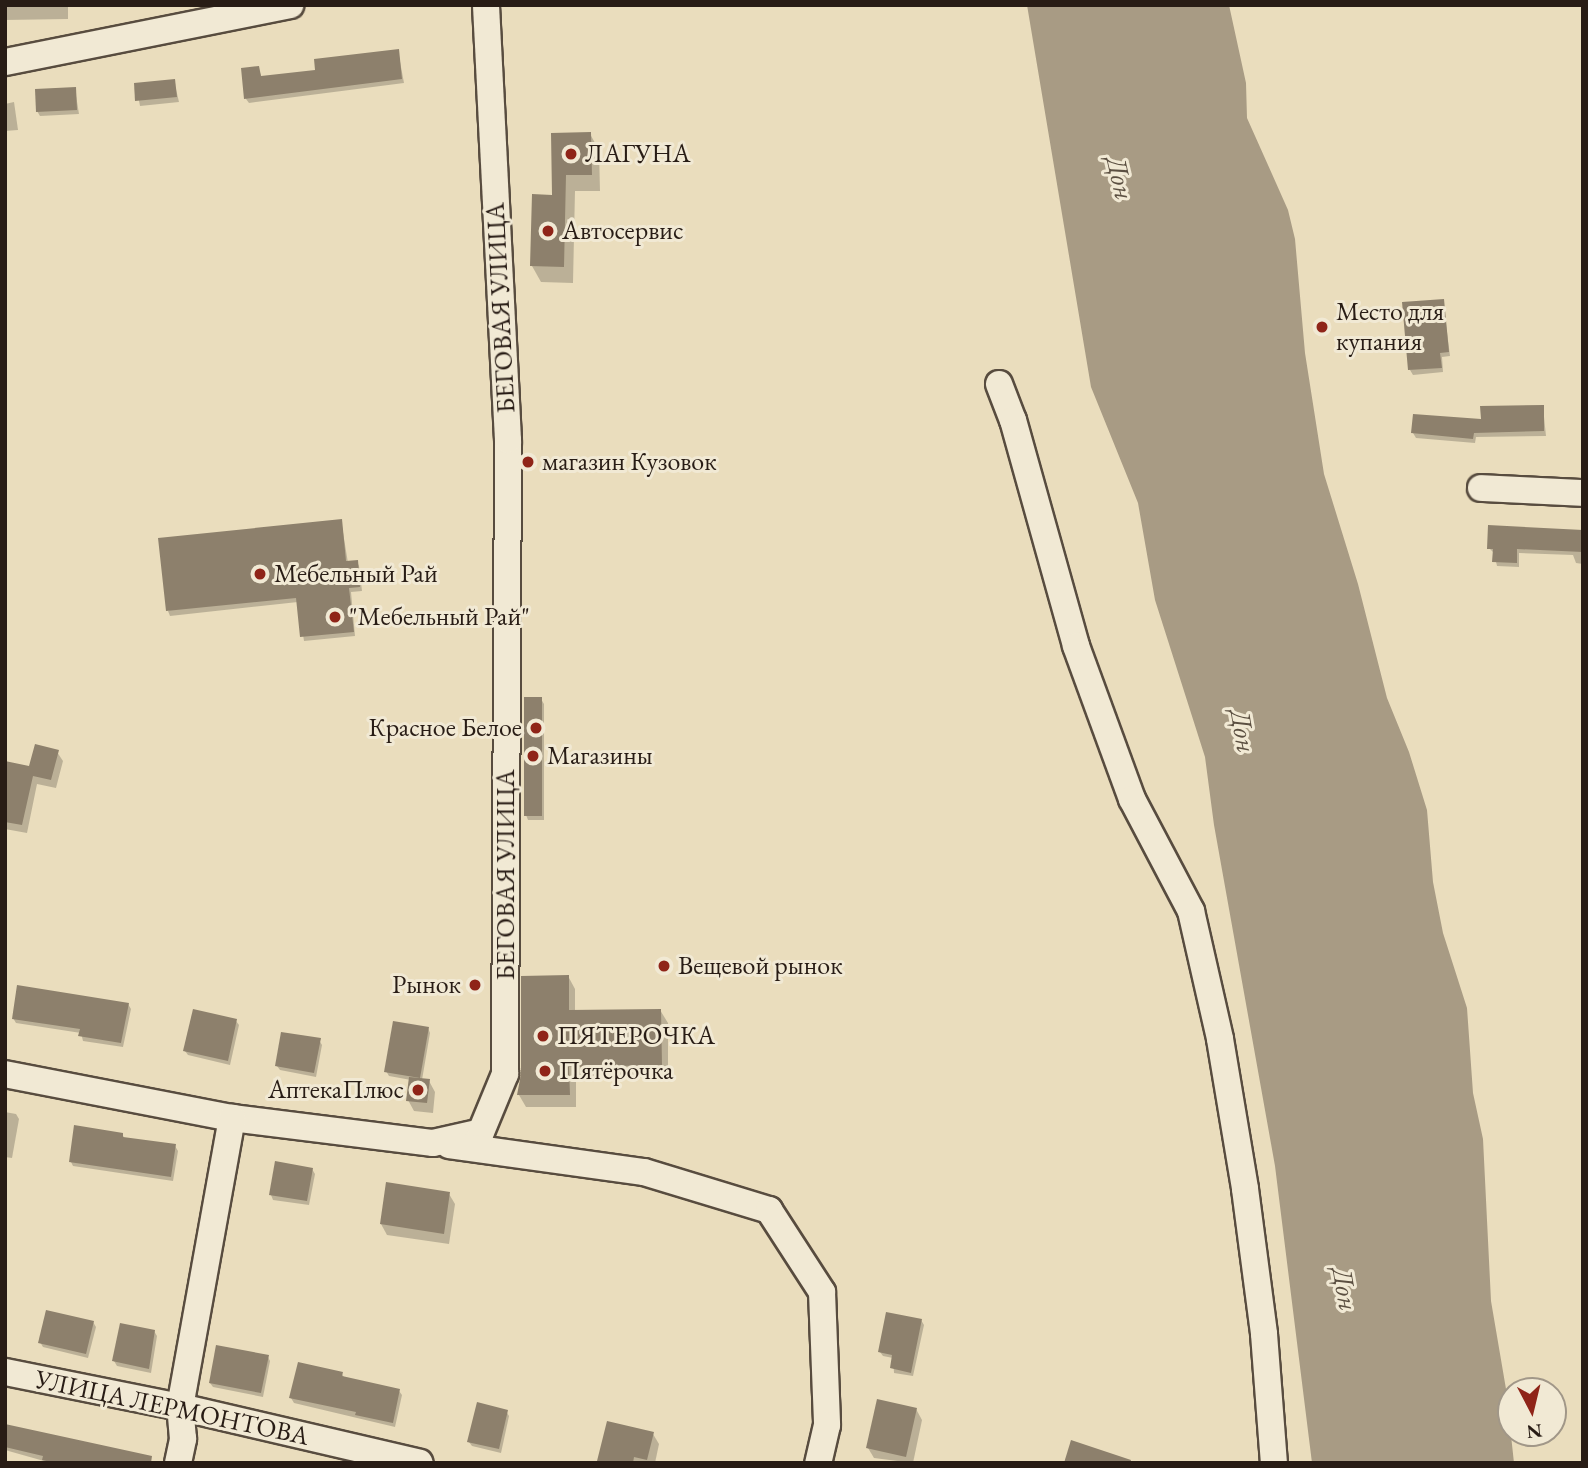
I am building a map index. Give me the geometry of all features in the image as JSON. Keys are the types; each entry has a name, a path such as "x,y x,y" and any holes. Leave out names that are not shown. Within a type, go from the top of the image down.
{"street":[{"path":"5,62 290,5"},
{"name":"БЕГОВАЯ УЛИЦА","path":"5,1074 232,1118 433,1143 481,1132 505,1074 508,440 486,5"},
{"path":"999,384 1013,420 1080,659 1132,799 1191,911 1220,1039 1245,1189 1264,1334 1274,1463"},
{"path":"1481,488 1583,494"},
{"path":"178,1463 183,1439 180,1407 232,1118"},
{"path":"433,1143 643,1172 769,1210 822,1292 827,1425 818,1463"},
{"name":"УЛИЦА ЛЕРМОНТОВА","path":"5,1372 180,1407 420,1463"}],"water":[{"name":"Дон","path":"1027,5 1229,5 1246,83 1247,118 1288,210 1295,239 1305,353 1324,474 1358,584 1387,698 1409,752 1427,810 1433,882 1443,933 1467,1008 1473,1093 1483,1139 1491,1301 1504,1377 1497,1377 1497,1447 1512,1447 1514,1463 1312,1463 1275,1166 1214,825 1205,757 1155,600 1138,503 1091,387"}],"building":[{"path":"399,49 402,79 244,99 241,68 259,66 261,76 315,70 314,59"},
{"path":"175,79 177,97 135,101 134,83"},
{"path":"76,87 77,110 36,112 35,89"},
{"path":"591,132 592,175 566,175 564,267 530,266 532,194 552,195 551,133"},
{"path":"1444,299 1449,352 1440,353 1442,368 1408,370 1402,302"},
{"path":"1544,405 1544,431 1474,433 1473,439 1411,433 1413,414 1481,419 1480,406"},
{"name":"Мебельный Рай","path":"342,519 346,561 358,560 360,587 349,588 354,632 300,637 296,598 166,611 158,538"},
{"path":"1488,525 1583,530 1583,552 1517,549 1517,563 1492,562 1493,549 1487,549"},
{"name":"Магазины","path":"524,697 542,697 542,816 524,816"},
{"path":"35,744 59,750 51,780 33,776 22,825 5,822 5,761 29,766"},
{"path":"569,975 569,1010 661,1009 662,1065 569,1067 570,1095 517,1095 521,1074 521,976"},
{"path":"17,985 129,1003 121,1043 78,1036 80,1029 12,1019"},
{"path":"193,1009 237,1019 228,1061 183,1051"},
{"path":"393,1021 429,1027 420,1078 384,1072"},
{"path":"281,1032 321,1038 314,1073 275,1066"},
{"name":"АптекаПлюс","path":"409,1077 430,1079 427,1103 406,1101"},
{"path":"74,1125 123,1133 123,1137 176,1144 171,1177 69,1162"},
{"path":"275,1161 313,1168 307,1201 269,1195"},
{"path":"386,1182 450,1192 444,1234 380,1224"},
{"path":"46,1310 94,1321 86,1354 38,1343"},
{"path":"886,1312 922,1319 911,1373 890,1368 892,1355 878,1352"},
{"path":"120,1323 155,1330 149,1369 112,1361"},
{"path":"216,1345 269,1355 261,1393 209,1383"},
{"path":"298,1362 343,1372 342,1376 400,1389 393,1423 289,1398"},
{"path":"877,1399 917,1408 906,1457 866,1448"},
{"path":"477,1402 508,1410 499,1449 467,1442"},
{"path":"607,1421 654,1432 647,1460 634,1457 633,1463 597,1461"},
{"path":"5,1424 152,1456 151,1463 55,1463 42,1460 43,1456 5,1447"},
{"path":"1071,1440 1131,1460 1130,1463 1064,1463"}],"place":[{"name":"ЛАГУНА","path":"571,154"},
{"name":"Автосервис","path":"548,231"},
{"name":"Место для купания","path":"1322,327"},
{"name":"магазин Кузовок","path":"528,462"},
{"name":"Мебельный Рай","path":"260,574"},
{"name":"\"Мебельный Рай\"","path":"335,617"},
{"name":"Красное Белое","path":"536,728"},
{"name":"Магазины","path":"533,756"},
{"name":"Вещевой рынок","path":"664,966"},
{"name":"Рынок","path":"475,985"},
{"name":"ПЯТЕРОЧКА","path":"543,1036"},
{"name":"Пятёрочка","path":"545,1071"},
{"name":"АптекаПлюс","path":"418,1090"}]}
